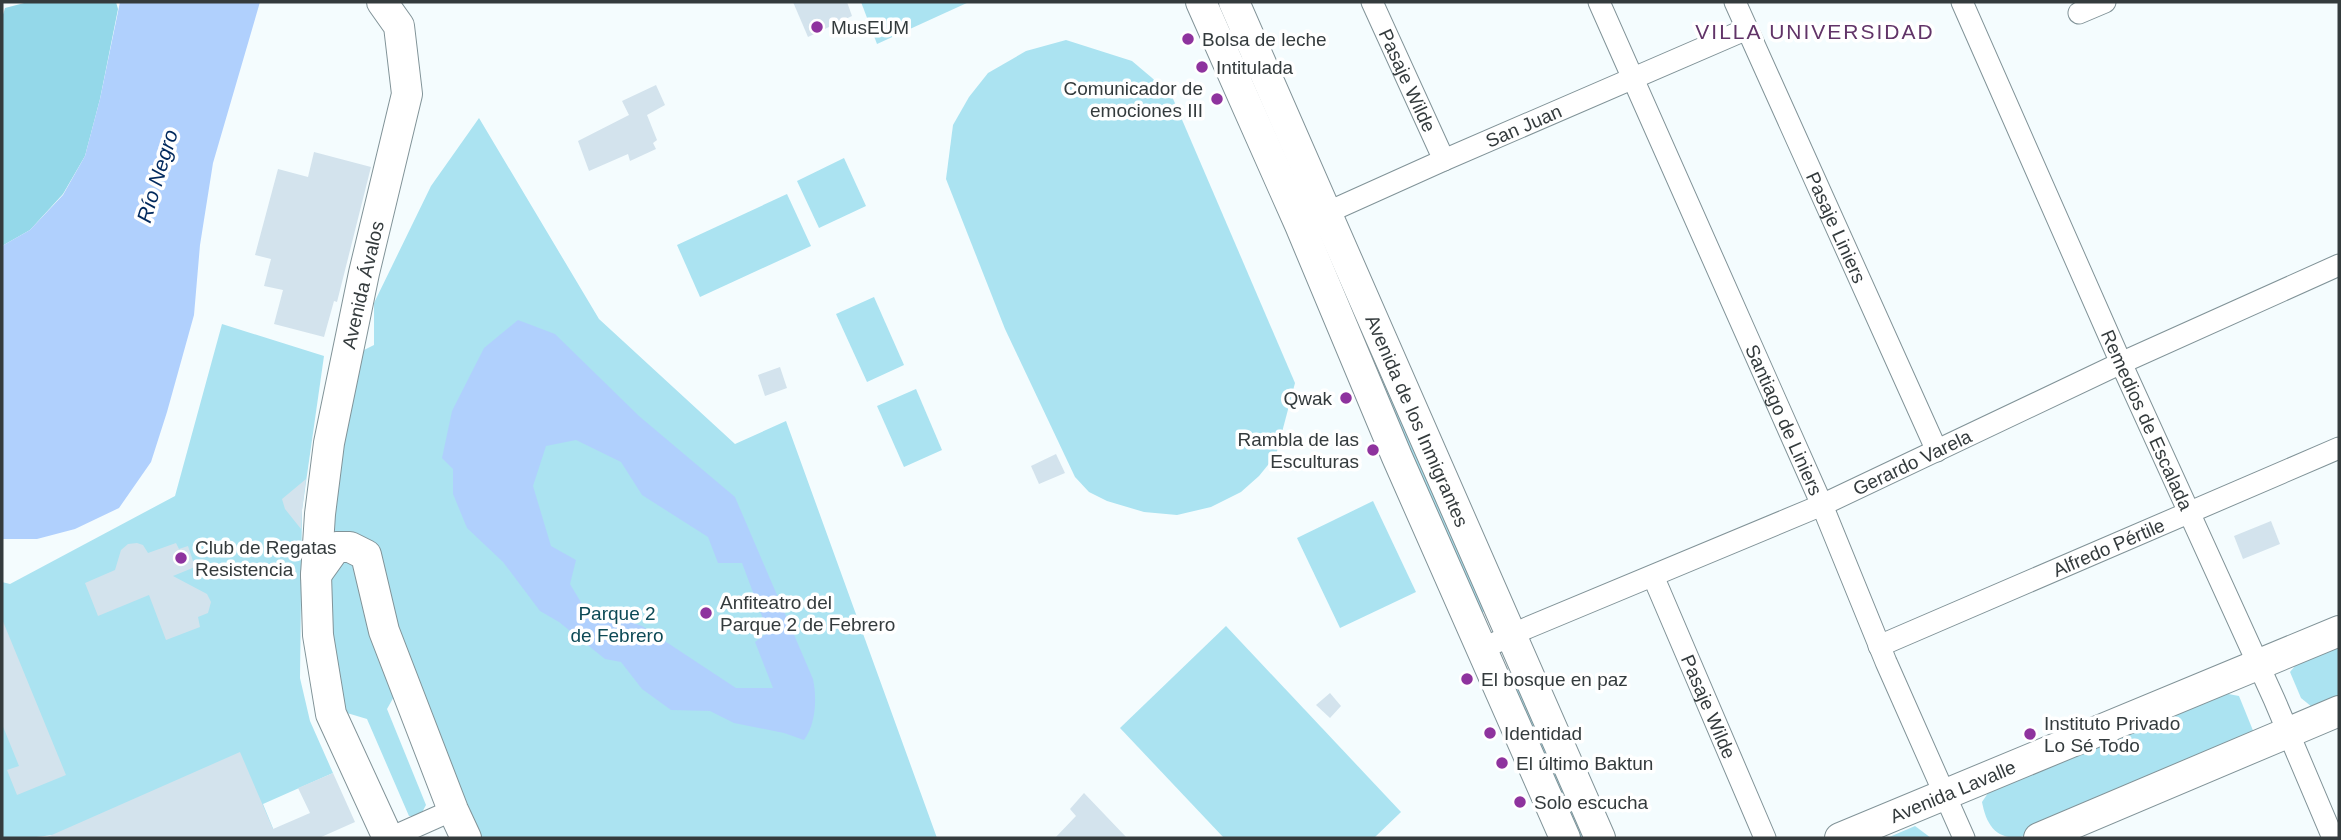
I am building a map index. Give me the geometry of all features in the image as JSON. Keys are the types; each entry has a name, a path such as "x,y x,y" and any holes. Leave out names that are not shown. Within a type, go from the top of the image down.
{"main road":[{"name":"Avenida Ávalos","path":"382,2 399,26 407,94 362,285 329,443 316,575 317,635 331,714 389,838"},
{"name":"Avenida de los Inmigrantes","path":"1202,2 1300,225 1397,457 1565,838"},
{"name":"Avenida de los Inmigrantes","path":"1234,2 1601,838"},
{"path":"316,575 336,547 350,547 366,555 384,631 466,838"},
{"name":"Avenida Lavalle","path":"1840,838 2339,631"},
{"path":"2039,838 2339,711"}],"street":[{"name":"Pasaje Wilde","path":"1372,2 1444,160"},
{"name":"Santiago de Liniers","path":"1599,2 1822,505 1879,646 1964,838"},
{"name":"Pasaje Liniers","path":"1735,2 1937,451"},
{"name":"Remedios de Escalada","path":"1962,2 2121,363 2259,666 2333,838"},
{"path":"2079,13 2105,2"},
{"name":"San Juan","path":"1300,225 1747,29"},
{"name":"Gerardo Varela","path":"1482,649 1822,505 2121,363 2339,265"},
{"name":"Alfredo Pértile","path":"1879,646 2339,448"},
{"name":"Pasaje Wilde","path":"1653,576 1765,838"},
{"path":"389,838 453,810"}],"green space":[{"path":"861,2 969,2 877,44"},
{"path":"1066,40 1132,61 1171,94 1295,383 1276,455 1241,492 1211,507 1177,515 1144,512 1107,501 1089,492 1075,477 1005,329 946,179 953,125 969,97 988,73 1026,51"},
{"name":"Parque 2 de Febrero","path":"479,118 599,319 735,444 786,421 937,838 476,838 388,636 371,546 332,540 350,389 358,353 374,345 374,303 431,186"},
{"path":"844,158 866,206 819,228 797,181"},
{"path":"787,194 811,246 700,297 677,245"},
{"path":"1326,242 1486,611 1479,614 1318,245"},
{"path":"874,297 904,365 867,382 836,314"},
{"name":"Club de Regatas Resistencia","path":"222,324 324,356 302,510 300,678 310,721 333,773 263,804 277,838 55,838 53,835 2,838 2,582 10,584 175,496"},
{"path":"916,389 942,450 904,467 877,406"},
{"path":"1373,501 1416,592 1340,628 1297,538"},
{"path":"343,558 359,568 396,693 387,709 426,805 420,816 409,816 367,719 347,713 332,655 325,581"},
{"path":"1226,626 1401,812 1374,838 1224,838 1120,728"},
{"path":"2339,640 2339,696 2312,707 2301,698 2290,672 2304,655"},
{"path":"1513,671 1586,838 1577,838 1505,674"},
{"path":"2223,693 2239,696 2254,733 2248,743 2018,838 1997,832 1989,823 1982,802 1992,787"},
{"path":"1915,826 1931,838 1887,838"}],"shaded area":[{"path":"28,2 116,2 118,9 100,99 85,156 63,194 30,230 2,246 2,18 5,8"}],"water":[{"name":"Río Negro","path":"120,2 260,2 213,163 200,245 194,315 151,462 119,508 75,529 37,539 2,539 2,246 30,230 63,195 85,156"},
{"path":"518,320 555,334 639,416 735,497 813,679 814,711 804,740 734,723 710,711 671,710 642,689 621,662 605,659 559,622 540,611 503,562 467,528 453,494 453,469 442,458 452,411 484,348","holes":["576,440 621,462 642,495 708,537 718,563 742,563 768,632 755,642 773,688 736,688 642,626 582,604 570,584 576,560 551,546 533,486 546,446"]}],"building":[{"name":"MusEUM","path":"793,2 847,2 852,16 808,37"},
{"path":"656,85 665,105 647,115 657,140 653,143 656,149 630,161 628,154 589,171 578,141 629,115 622,101"},
{"path":"314,152 371,167 337,302 334,301 324,337 274,324 283,290 264,286 271,259 255,255 278,169 308,177"},
{"path":"780,367 787,388 765,396 758,375"},
{"path":"1056,454 1065,473 1039,484 1031,466"},
{"path":"306,479 301,529 285,509 282,499"},
{"path":"2271,521 2280,544 2243,559 2234,536"},
{"path":"176,543 179,549 188,546 195,567 173,576 207,594 211,602 208,613 198,617 200,627 166,640 149,595 98,616 85,583 115,570 121,550 128,544 143,545 148,553"},
{"path":"2,619 66,775 17,795 7,770 19,766 2,724"},
{"path":"1330,693 1341,706 1330,718 1316,705"},
{"path":"240,752 273,829 310,813 298,788 333,773 355,822 319,838 45,838"},
{"path":"1084,793 1127,838 1055,838 1076,816 1070,809"}],"place":[{"name":"MusEUM","path":"817,27"},
{"name":"Bolsa de leche","path":"1188,39"},
{"name":"Intitulada","path":"1202,67"},
{"name":"Comunicador de emociones III","path":"1217,99"},
{"name":"Qwak","path":"1346,398"},
{"name":"Rambla de las Esculturas","path":"1373,450"},
{"name":"Club de Regatas Resistencia","path":"181,558"},
{"name":"Anfiteatro del Parque 2 de Febrero","path":"706,613"},
{"name":"El bosque en paz","path":"1467,679"},
{"name":"Identidad","path":"1490,733"},
{"name":"Instituto Privado Lo Sé Todo","path":"2030,734"},
{"name":"El último Baktun","path":"1502,763"},
{"name":"Solo escucha","path":"1520,802"}],"district":[{"name":"VILLA UNIVERSIDAD","path":"1815,31"}]}
